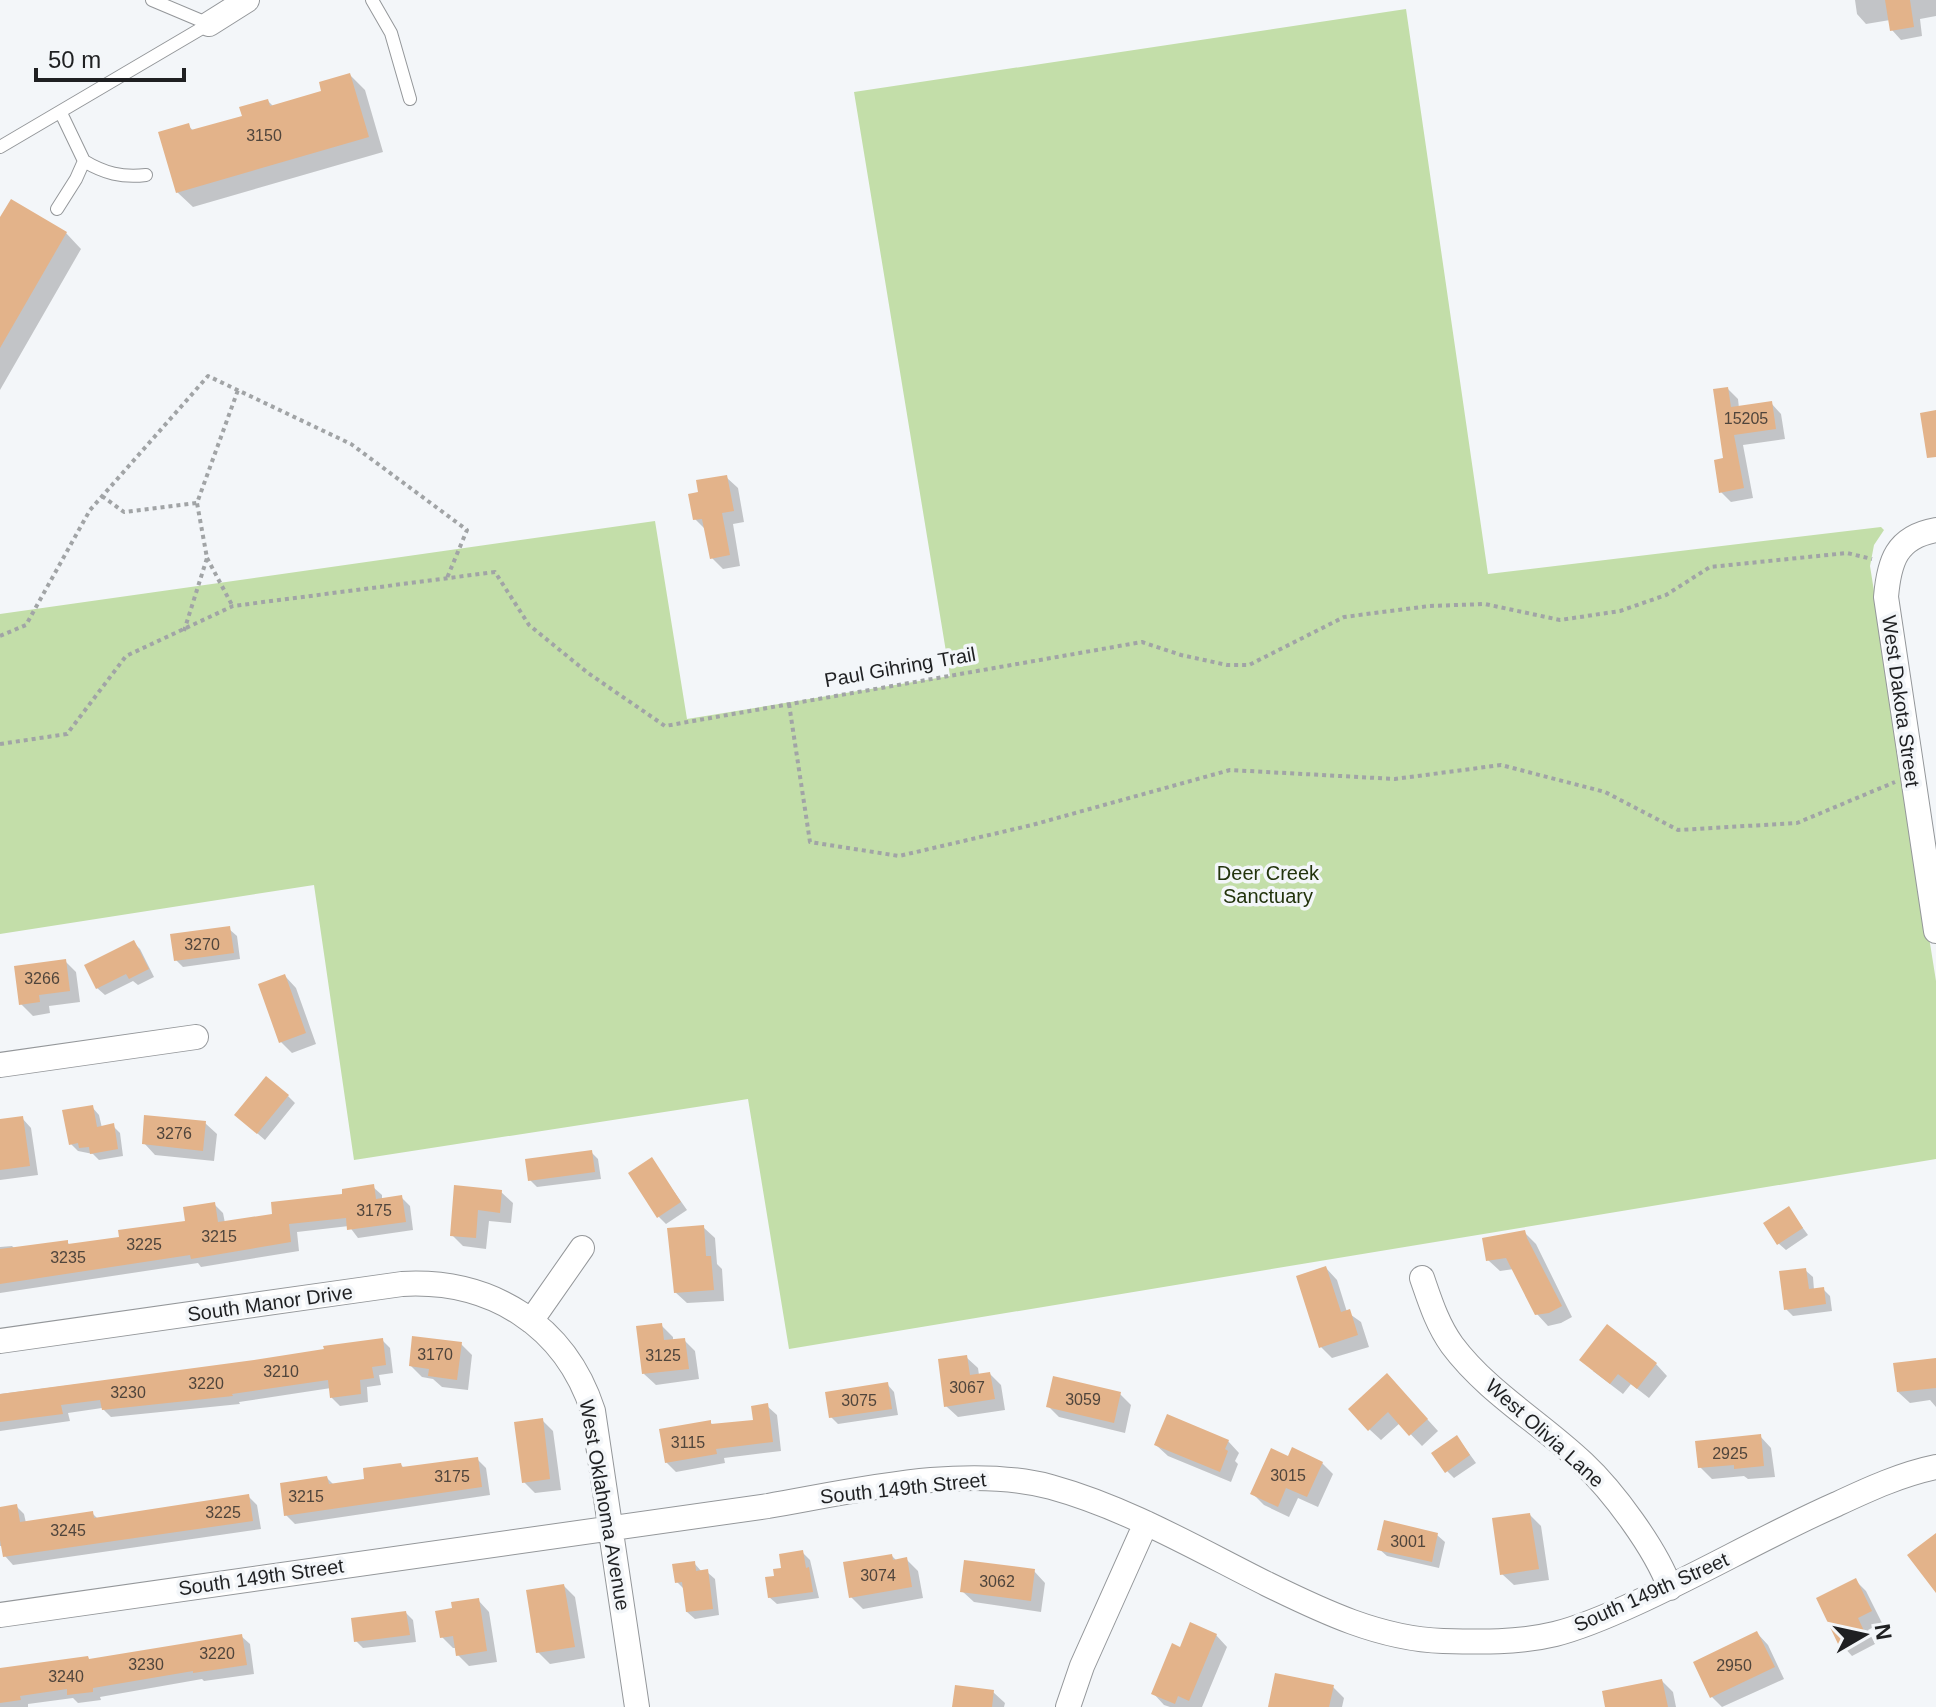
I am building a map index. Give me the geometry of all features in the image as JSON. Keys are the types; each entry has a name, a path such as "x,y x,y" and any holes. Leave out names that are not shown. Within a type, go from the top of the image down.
{"street":[{"path":"209,24 247,0"},
{"path":"1890,564 1898,550 1929,531"},
{"name":"West Dakota Street","path":"1890,564 1886,597 1936,931"},
{"path":"0,1065 196,1037"},
{"path":"531,1321 582,1248"},
{"name":"West Olivia Lane","path":"1422,1278 1436,1317 1467,1363 1582,1462 1607,1489 1639,1532 1670,1588"},
{"name":"South Manor Drive","path":"0,1341 402,1284 428,1283 450,1285 486,1295 510,1305 531,1321"},
{"name":"West Oklahoma Avenue","path":"531,1321 561,1351 586,1391 593,1411 637,1707"},
{"name":"South 149th Street","path":"0,1615 886,1486 974,1477 1049,1486 1112,1507 1349,1622 1409,1638 1441,1641 1534,1638 1598,1620 1670,1588 1821,1511 1870,1489 1936,1467"},
{"path":"1068,1707 1082,1666 1146,1523"}],"lane":[{"path":"152,0 209,24"},
{"path":"372,0 391,33 410,99"},
{"path":"0,147 209,24"},
{"path":"61,113 84,161 104,173 132,177 146,175"},
{"path":"57,209 84,161"}],"path":[{"path":"0,636 26,625 90,510 208,376 351,444 467,530 447,578"},
{"path":"233,606 207,558 197,503 238,390"},
{"path":"102,496 124,512 197,503"},
{"name":"Paul Gihring Trail","path":"0,744 67,734 126,656 233,606 495,572 529,625 588,673 665,726 1142,642 1212,662 1249,665 1344,617 1429,606 1485,604 1560,620 1590,616 1620,611 1666,595 1710,567 1724,565 1847,553 1890,564"},
{"path":"184,631 207,558"},
{"path":"789,704 810,842 899,856 1032,825 1230,770 1395,779 1501,765 1605,792 1678,830 1797,823 1912,775"}],"green space":[{"name":"Deer Creek Sanctuary","path":"1406,9 1488,574 1881,527 1884,530 1874,545 1870,566 1936,981 1936,1159 789,1349 748,1099 354,1160 314,885 0,934 0,614 655,521 687,719 950,676 854,92"}],"building":[{"path":"1885,0 1910,0 1914,27 1890,31"},
{"path":"350,73 369,137 176,193 158,132 189,123 191,130 242,116 239,107 268,99 270,106 321,91 319,82"},
{"path":"11,199 67,232 0,348 0,217"},
{"path":"1728,387 1731,407 1772,401 1776,429 1734,435 1744,488 1719,493 1714,460 1723,458 1713,389"},
{"path":"1936,410 1936,457 1927,458 1920,413"},
{"path":"727,475 734,511 722,513 730,555 710,559 702,519 693,520 688,494 698,492 696,480"},
{"path":"230,926 234,953 174,961 170,934"},
{"path":"134,940 149,969 129,979 126,974 96,989 84,965"},
{"path":"66,959 70,991 39,995 40,1002 19,1005 14,966"},
{"path":"285,974 306,1033 279,1043 258,984"},
{"path":"266,1076 289,1095 257,1134 234,1115"},
{"path":"93,1105 97,1127 114,1123 118,1149 90,1154 89,1147 79,1148 78,1143 69,1145 62,1110"},
{"path":"144,1115 206,1121 203,1151 142,1144"},
{"path":"23,1116 30,1166 0,1170 0,1119"},
{"path":"592,1150 595,1172 528,1181 525,1159"},
{"path":"652,1157 681,1202 657,1218 628,1173"},
{"path":"374,1184 376,1199 402,1195 406,1222 347,1230 346,1218 289,1224 291,1242 191,1259 190,1255 0,1284 0,1249 119,1237 118,1230 185,1221 183,1207 215,1202 218,1222 272,1214 271,1202 342,1194 342,1189"},
{"path":"454,1185 502,1190 500,1213 478,1210 476,1238 450,1236"},
{"path":"1789,1206 1803,1228 1777,1245 1763,1223"},
{"path":"704,1225 706,1256 711,1256 714,1290 674,1293 667,1228"},
{"path":"1525,1230 1562,1306 1549,1313 1535,1315 1506,1258 1486,1261 1482,1238"},
{"path":"1326,1266 1341,1312 1350,1309 1358,1335 1319,1348 1296,1276"},
{"path":"1806,1268 1809,1289 1824,1287 1826,1304 1784,1310 1779,1271"},
{"path":"662,1323 664,1340 685,1338 689,1369 642,1374 636,1326"},
{"path":"1607,1324 1657,1363 1637,1389 1618,1374 1610,1384 1579,1360"},
{"path":"412,1336 462,1342 457,1380 428,1376 429,1369 409,1366"},
{"path":"383,1338 386,1365 372,1367 374,1378 360,1380 361,1394 330,1398 328,1380 233,1396 102,1410 100,1400 61,1405 63,1414 0,1422 0,1394 254,1360"},
{"path":"967,1355 970,1375 990,1372 995,1399 944,1407 938,1359"},
{"path":"1936,1358 1936,1388 1897,1392 1893,1363"},
{"path":"1387,1373 1428,1419 1409,1436 1388,1412 1368,1431 1348,1409"},
{"path":"1053,1376 1121,1392 1114,1423 1046,1407"},
{"path":"888,1382 892,1409 829,1418 825,1392"},
{"path":"768,1403 773,1442 716,1449 717,1454 665,1463 659,1429 711,1420 711,1424 753,1420 751,1406"},
{"path":"1167,1414 1229,1440 1220,1472 1154,1445"},
{"path":"543,1418 550,1479 522,1483 514,1422"},
{"path":"1761,1434 1764,1466 1698,1468 1695,1441"},
{"path":"1457,1435 1470,1455 1445,1473 1431,1453"},
{"path":"1292,1447 1323,1462 1307,1497 1286,1488 1278,1507 1250,1494 1271,1448 1288,1456"},
{"path":"478,1457 482,1487 284,1516 280,1483 327,1476 329,1484 364,1479 363,1468 401,1463 402,1467"},
{"path":"249,1494 253,1521 3,1557 0,1507 17,1504 20,1522 93,1511 94,1518"},
{"path":"1530,1513 1539,1569 1500,1575 1492,1518"},
{"path":"1384,1520 1438,1533 1432,1562 1377,1550"},
{"path":"1936,1533 1936,1593 1907,1555"},
{"path":"803,1550 813,1592 768,1598 765,1577 774,1576 773,1569 781,1568 779,1554"},
{"path":"892,1554 893,1560 907,1557 912,1587 849,1598 843,1562"},
{"path":"964,1560 1035,1569 1031,1601 960,1592"},
{"path":"695,1561 696,1571 708,1569 713,1609 686,1612 682,1582 675,1583 672,1564"},
{"path":"1856,1578 1872,1611 1858,1618 1865,1633 1839,1646 1816,1598"},
{"path":"564,1584 575,1647 536,1653 526,1590"},
{"path":"479,1598 487,1651 456,1656 453,1636 440,1638 435,1611 452,1608 451,1602"},
{"path":"406,1611 410,1635 354,1642 351,1618"},
{"path":"1190,1622 1217,1634 1189,1701 1178,1696 1175,1704 1151,1694 1172,1643 1180,1647"},
{"path":"1757,1631 1775,1667 1710,1698 1693,1662"},
{"path":"242,1634 247,1665 93,1688 93,1692 67,1695 67,1689 20,1696 21,1700 0,1703 0,1668 88,1656 89,1659"},
{"path":"1275,1673 1334,1685 1329,1707 1268,1707"},
{"path":"1662,1679 1668,1707 1605,1707 1602,1691"},
{"path":"955,1685 994,1690 992,1707 952,1707"}]}
